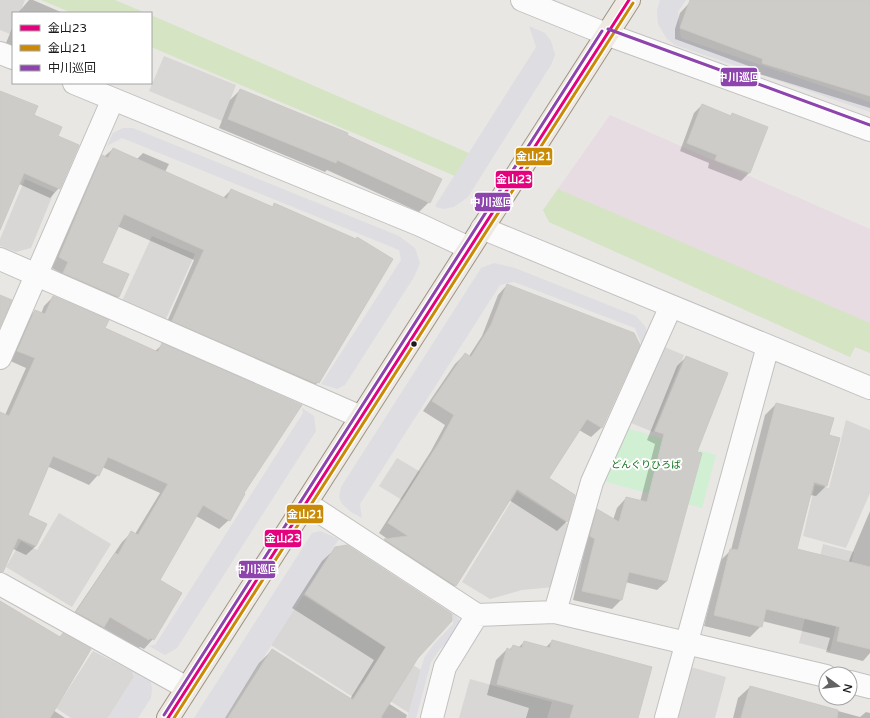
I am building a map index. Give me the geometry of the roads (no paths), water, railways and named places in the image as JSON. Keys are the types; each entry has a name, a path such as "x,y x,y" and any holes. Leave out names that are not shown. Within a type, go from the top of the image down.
{"main road":[{"path":"168,718 629,0"}],"street":[{"path":"522,0 606,34 870,130"},
{"path":"0,52 12,58"},
{"path":"76,84 420,225 469,248"},
{"path":"0,358 113,99"},
{"path":"482,228 870,388"},
{"path":"0,260 361,417"},
{"path":"555,612 592,482 671,306"},
{"path":"666,718 768,346"},
{"path":"306,503 477,615 555,612 818,674"},
{"path":"0,584 187,688"},
{"path":"432,718 445,667 477,615"},
{"path":"858,684 870,687"}],"park label":[{"name":"どんぐりひろば","path":"646,464"}]}
